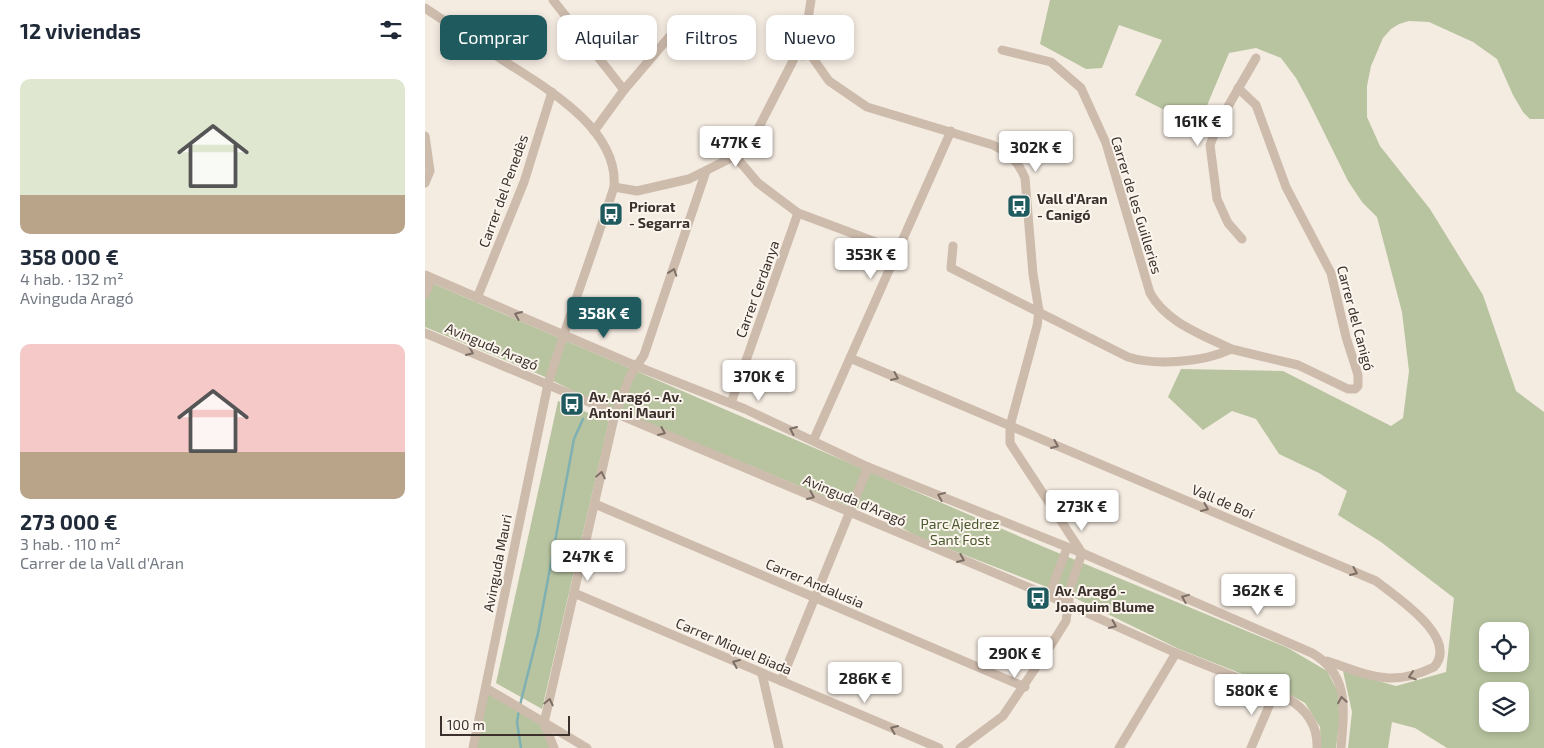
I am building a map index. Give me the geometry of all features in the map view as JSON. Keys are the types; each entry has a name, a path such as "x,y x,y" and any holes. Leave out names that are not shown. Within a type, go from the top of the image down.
{"street":[{"path":"553,0 624,90"},
{"path":"809,15 811,0"},
{"name":"Avinguda Mauri","path":"425,8 564,101 594,131 613,162 613,187 548,384 473,748"},
{"path":"594,131 624,90 667,40"},
{"name":"Carrer de les Guilleries","path":"1002,50 1051,62 1081,88 1106,143 1145,280 1156,304 1170,318 1231,348"},
{"path":"1242,239 1228,223 1217,199 1210,155 1212,136 1257,58"},
{"path":"613,187 637,191 689,179 735,156 759,127 793,60"},
{"path":"813,60 829,81 867,107 993,145 1007,152 1021,166 1025,178 1033,274 1039,311 1037,326 1009,435 1015,452 1082,554"},
{"name":"Carrer del Canigó","path":"1231,348 1298,365 1347,389 1355,390 1358,386 1358,375 1346,337 1331,273 1286,187 1256,105 1238,88"},
{"name":"Carrer del Penedès","path":"477,298 524,182 552,92"},
{"path":"814,439 951,131"},
{"path":"425,136 430,171 425,184"},
{"path":"735,156 758,183 798,213 897,250"},
{"path":"554,748 544,723 617,413 630,376 644,355 706,171"},
{"name":"Carrer Cerdanya","path":"731,402 798,213"},
{"path":"953,246 951,268 1127,357 1143,362 1217,356 1231,348"},
{"path":"425,294 428,277 637,366 731,402 814,439 868,466 1296,645 1327,662 1337,676 1344,704 1341,748"},
{"name":"Avinguda Aragó","path":"425,333 548,384"},
{"name":"Vall de Boí","path":"850,358 1376,581 1435,632 1441,651 1434,667 1402,679 1376,676 1327,662"},
{"name":"Avinguda d'Aragó","path":"548,384 1049,596 1176,653 1275,692 1300,706 1308,716 1317,736 1317,748"},
{"path":"781,682 868,466"},
{"name":"Carrer Andalusia","path":"595,504 1025,687"},
{"path":"1049,596 1067,548 1062,523"},
{"path":"960,748 1003,716 1025,687 1066,621 1071,585 1082,554"},
{"name":"Carrer Miquel Biada","path":"574,593 939,748"},
{"path":"1119,748 1176,653"},
{"path":"762,674 779,748"},
{"path":"486,688 587,748"},
{"path":"1251,748 1275,692"}],"green space":[{"path":"1050,0 1544,0 1544,119 1530,119 1523,112 1497,59 1473,42 1429,22 1409,21 1391,29 1383,38 1371,66 1367,86 1367,117 1380,146 1430,209 1483,295 1516,391 1544,412 1544,748 1447,748 1415,728 1392,722 1388,748 1348,748 1352,712 1343,671 1396,686 1446,672 1454,598 1381,542 1338,515 1347,491 1319,473 1279,454 1256,419 1232,411 1203,430 1168,397 1181,369 1283,371 1391,426 1403,418 1409,371 1402,312 1377,217 1362,202 1348,181 1296,78 1281,58 1256,48 1229,53 1198,127 1135,95 1162,40 1119,25 1102,68 1086,69 1040,44"},
{"name":"Parc Ajedrez Sant Fost","path":"425,280 1044,547 1288,648 1327,671 1337,690 1341,708 1336,748 1321,748 1320,727 1305,703 1280,689 1179,649 1075,598 918,537 874,512 845,505 590,399 543,376 425,327"},
{"path":"558,401 609,421 542,709 496,683"},
{"path":"486,688 544,723 554,748 473,748"}],"waterway":[{"path":"520,705 538,633 574,439 583,419"},
{"path":"519,710 517,722 521,748"}],"place":[{"name":"Vall d'Aran - Canigó","path":"1019,206"},
{"name":"Priorat - Segarra","path":"611,214"},
{"name":"Av. Aragó - Av. Antoni Mauri","path":"572,404"},
{"name":"Av. Aragó - Joaquim Blume","path":"1038,598"}]}
